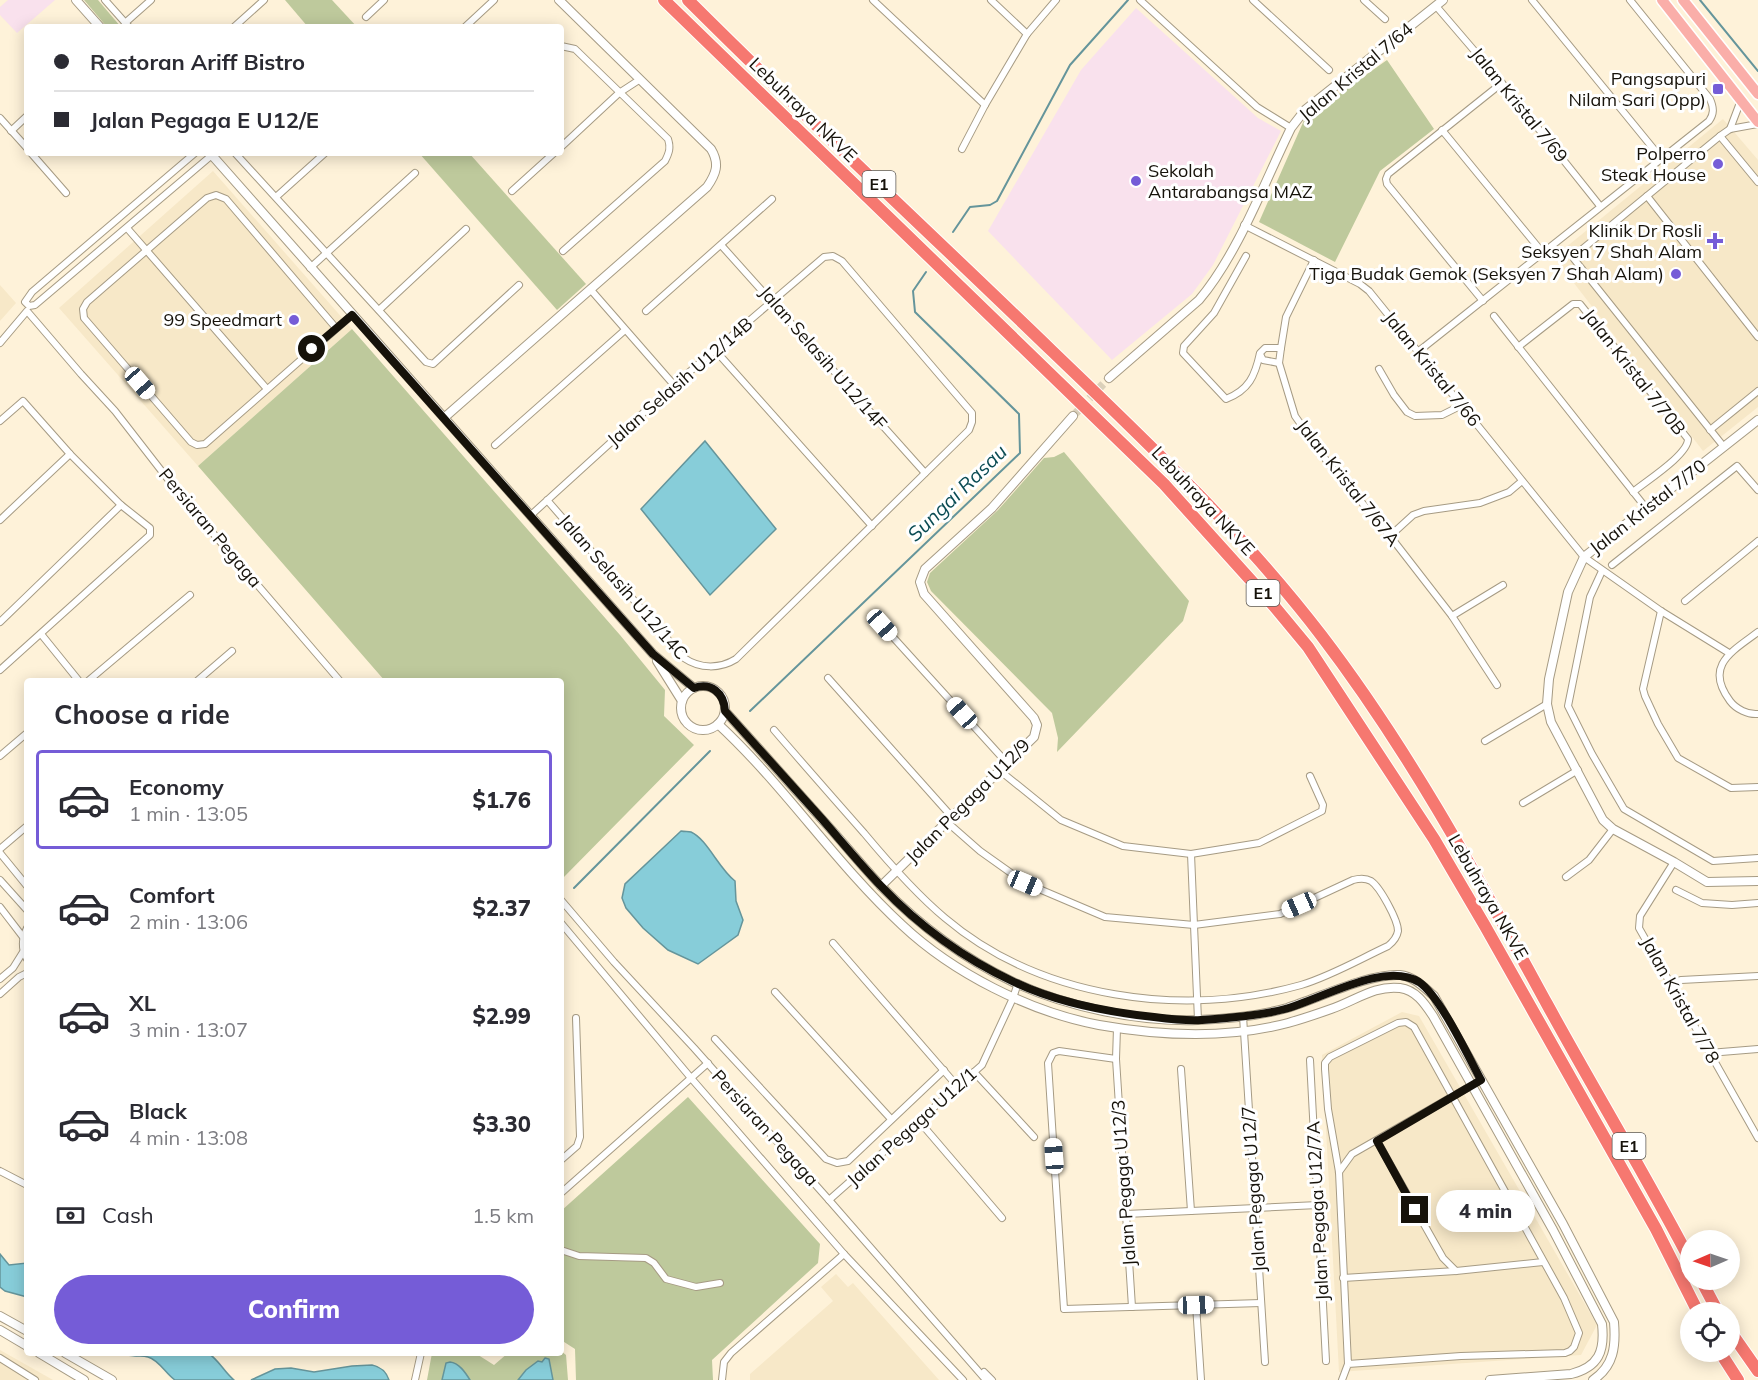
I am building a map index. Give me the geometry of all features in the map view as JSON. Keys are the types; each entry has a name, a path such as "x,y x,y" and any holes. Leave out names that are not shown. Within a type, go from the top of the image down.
{"highway":[{"name":"Lebuhraya NKVE","path":"664,0 1164,484 1308,647 1457,878 1656,1229 1693,1302"},
{"name":"Lebuhraya NKVE","path":"688,0 1178,473 1277,582 1322,637 1411,767 1461,849 1647,1178 1680,1241"},
{"path":"1740,1345 1758,1371"},
{"path":"1726,1362 1738,1380"}],"main road":[{"path":"1662,0 1758,123"},
{"path":"1683,0 1758,94"}],"street":[{"path":"76,0 97,24"},
{"path":"105,0 126,24"},
{"path":"128,24 151,0"},
{"path":"237,24 264,0"},
{"path":"366,17 384,0"},
{"path":"468,24 494,0"},
{"path":"445,417 707,188 717,171 717,162 711,149 559,0"},
{"path":"873,0 985,105"},
{"path":"991,0 1027,34"},
{"path":"962,149 1027,34 1056,0"},
{"path":"1140,0 1257,107 1291,128"},
{"path":"1147,6 1153,0"},
{"path":"1252,0 1329,70"},
{"path":"1364,0 1385,19"},
{"path":"1532,0 1661,158"},
{"path":"1419,351 1709,121 1713,111 1710,99 1630,0"},
{"name":"Jalan Kristal 7/69","path":"1439,3 1600,206"},
{"name":"Jalan Kristal 7/64","path":"1109,378 1199,300 1224,265 1291,128 1305,110 1439,3"},
{"path":"563,251 665,161 670,146 668,139 575,49 564,47"},
{"path":"564,144 619,93 639,80"},
{"path":"1483,301 1387,184 1386,179 1388,174 1502,83"},
{"path":"1730,129 1741,100"},
{"path":"0,118 24,145"},
{"path":"11,131 24,119"},
{"path":"1724,447 1574,259 1575,255 1720,136 1730,129 1758,123"},
{"path":"1442,130 1542,252"},
{"path":"1720,136 1758,182"},
{"path":"34,156 66,192"},
{"path":"191,156 32,292 25,302 29,306 35,305 209,156"},
{"path":"213,156 653,654 694,688"},
{"path":"238,156 426,362 433,364 519,285"},
{"path":"276,198 322,156"},
{"path":"512,190 551,156"},
{"path":"310,268 415,173"},
{"path":"336,328 226,199 216,195 207,198 146,250 87,302 83,309 84,318 191,442 197,445 205,444 352,315"},
{"path":"1647,196 1758,337"},
{"path":"646,311 772,199"},
{"name":"Jalan Kristal 7/66","path":"1244,225 1360,284 1369,291 1584,557 1661,611 1729,653"},
{"path":"127,228 267,389"},
{"path":"380,310 466,229"},
{"name":"Jalan Selasih U12/14F","path":"721,244 925,473"},
{"name":"Jalan Selasih U12/14B","path":"531,515 772,300 820,259 833,256 842,261 970,409 972,418"},
{"path":"1246,256 1214,313 1184,346 1183,353 1226,399 1251,382 1260,353 1266,348 1281,348"},
{"name":"Jalan Kristal 7/67A","path":"1314,260 1286,317 1281,348 1280,363 1295,416 1326,460 1390,536 1452,616 1497,685"},
{"path":"591,290 674,386"},
{"name":"Jalan Kristal 7/70B","path":"1518,347 1573,304 1580,304 1688,439 1688,446 1681,454 1633,492"},
{"name":"Persiaran Pegaga","path":"0,343 27,311 115,411 181,496 337,678"},
{"path":"1494,316 1646,508"},
{"path":"495,446 625,330"},
{"path":"715,350 872,526"},
{"path":"1260,353 1263,360 1280,363"},
{"path":"1380,369 1394,395 1407,412 1415,416 1442,415 1462,405"},
{"path":"1710,430 1758,392"},
{"path":"0,421 22,400 70,454 121,505 150,528 150,535 0,670"},
{"name":"Jalan Pegaga U12/9","path":"881,886 1034,737 1037,725 1034,718 924,594 920,582 925,569 992,508 1073,416"},
{"name":"Jalan Selasih U12/14C","path":"547,500 684,658 692,664 718,667 736,659 840,558 969,430 972,418"},
{"name":"Jalan Kristal 7/70","path":"1758,420 1584,557 1568,592 1549,679 1547,704 1551,722 1603,820 1613,829 1707,882 1758,881"},
{"path":"0,520 70,454"},
{"path":"1612,564 1737,466 1758,490"},
{"path":"1390,536 1413,515 1424,511 1480,503 1509,492 1522,481"},
{"path":"0,622 121,505"},
{"path":"1685,601 1758,542"},
{"path":"1602,571 1590,597 1568,706 1592,754 1624,809 1713,861 1758,858"},
{"path":"1452,616 1503,585"},
{"path":"92,678 190,595"},
{"path":"1661,611 1643,689 1658,724 1678,758 1731,788 1758,787"},
{"path":"882,625 1007,763"},
{"path":"1758,632 1729,653 1720,667 1718,679 1721,689 1733,705 1750,715 1758,714"},
{"path":"41,634 78,678"},
{"path":"200,678 232,651"},
{"path":"653,654 682,701"},
{"path":"774,730 897,871 946,920 987,948 1042,974 1086,989 1142,998 1197,1000 1242,997 1302,984 1388,946 1396,936 1397,924 1388,904 1374,883 1369,880 1358,879 1281,914 1194,925 1105,917 1025,883 980,851 949,820 828,678"},
{"path":"707,686 719,693 725,704 725,711 718,724 705,730 691,727 682,716 682,701 694,688 707,686"},
{"path":"1485,741 1547,704"},
{"path":"725,711 881,886 912,915 941,938 1018,984 1100,1010 1198,1020 1243,1016 1285,1008 1382,975 1402,975 1419,983 1434,996 1563,1224 1614,1322 1616,1340 1614,1352 1607,1369 1593,1380"},
{"path":"718,724 742,747 828,847 902,926 933,950 1014,998 1096,1024 1117,1028 1197,1034 1244,1031 1289,1022 1333,1009 1384,988 1402,988 1415,994 1425,1003 1553,1230 1602,1324 1604,1338 1601,1350 1592,1366 1556,1378 1490,1380"},
{"path":"0,756 24,736"},
{"path":"1522,803 1578,770"},
{"path":"999,771 1061,820 1096,836 1123,846 1191,854 1259,843 1322,811 1323,805 1310,776"},
{"path":"24,829 0,851 24,882"},
{"path":"1566,877 1589,860 1613,829"},
{"path":"1191,854 1198,1020"},
{"name":"Jalan Kristal 7/78","path":"1674,862 1640,916 1639,927 1758,1138"},
{"path":"0,880 24,907"},
{"path":"1676,890 1702,903 1732,905 1758,903"},
{"name":"Persiaran Pegaga","path":"564,904 614,962 830,1200 986,1380"},
{"path":"0,907 23,937 23,952 12,968 0,979"},
{"name":"Persiaran Pegaga","path":"564,927 691,1078 844,1254 963,1380"},
{"path":"833,943 958,1087"},
{"path":"0,994 24,974"},
{"path":"1681,980 1758,976"},
{"name":"Jalan Pegaga U12/1","path":"830,1200 982,1065 1014,998 1018,984"},
{"path":"775,992 891,1119"},
{"name":"Jalan Pegaga U12/7","path":"1243,1016 1265,1362"},
{"path":"564,1157 579,1142 576,1018"},
{"path":"1342,1380 1348,1364 1339,1172 1328,1109 1325,1069 1327,1060 1398,1023 1406,1023 1414,1027 1543,1262 1576,1324 1579,1333 1578,1340 1570,1351 1565,1353 1461,1356 1348,1364"},
{"name":"Jalan Pegaga U12/3","path":"1117,1028 1116,1059 1132,1307"},
{"path":"715,1040 826,1159 837,1164 848,1161 944,1070"},
{"path":"1709,1053 1758,1049"},
{"path":"1116,1059 1059,1051 1053,1053 1048,1063 1064,1309 1261,1302"},
{"name":"Jalan Pegaga U12/7A","path":"1310,1060 1326,1361"},
{"path":"564,1190 708,1063"},
{"path":"1181,1069 1191,1211"},
{"path":"974,1072 1034,1137"},
{"path":"1339,1172 1352,1154 1481,1080"},
{"path":"919,1121 1002,1218"},
{"path":"1749,1124 1758,1124"},
{"path":"1377,1141 1443,1257 1456,1270"},
{"path":"0,1171 24,1183"},
{"path":"1126,1214 1318,1205"},
{"path":"564,1251 579,1256 646,1258 654,1263 666,1279 696,1287 720,1283"},
{"path":"722,1380 724,1362 731,1353 844,1254"},
{"path":"1343,1278 1543,1262"},
{"path":"1196,1305 1201,1380"},
{"path":"0,1316 24,1329"},
{"path":"0,1330 24,1344"},
{"path":"44,1356 84,1380"},
{"path":"70,1356 112,1380"},
{"path":"415,1380 419,1356"},
{"path":"0,1358 35,1380"},
{"name":"Persiaran Pegaga","path":"968,1358 992,1380"}],"shaded area":[{"path":"8,0 55,0 27,24 24,24 17,33 0,15 0,7"},
{"name":"Sekolah Antarabangsa MAZ","path":"1136,8 1258,118 1281,131 1213,265 1192,294 1112,360 988,231 1081,70"},
{"path":"1723,119 1758,160 1758,407 1703,451 1554,257"},
{"path":"213,171 352,329 198,466 59,308"},
{"path":"0,285 16,303 0,321"},
{"path":"1402,1012 1419,1016 1597,1325 1581,1355 1339,1372 1322,1055"},
{"path":"836,1274 848,1287 853,1283 939,1380 750,1380 750,1374 833,1301 821,1287"},
{"path":"0,1350 53,1380 0,1380"}],"green space":[{"path":"84,0 98,0 118,24 104,24"},
{"path":"285,0 332,0 354,24 305,24"},
{"path":"1387,60 1434,129 1380,171 1335,262 1259,222 1305,118"},
{"path":"422,156 472,156 586,284 557,310"},
{"path":"352,329 620,635 665,690 664,716 694,745 564,877 564,678 382,678 198,466"},
{"path":"1064,452 1189,601 1183,621 1057,752 1058,738 1052,713 931,591 927,582 930,573 998,510 1044,458 1054,457"},
{"path":"688,1097 820,1244 818,1263 712,1360 713,1380 576,1380 575,1349 564,1342 564,1208"},
{"path":"564,1353 568,1380 427,1380 431,1356 480,1356 494,1365 504,1356 564,1356"}],"water":[{"path":"705,441 776,529 710,595 641,509"},
{"path":"681,831 691,832 697,836 735,881 736,901 743,920 738,935 698,964 668,950 643,928 626,908 622,898 625,884"},
{"path":"0,1254 9,1265 24,1263 24,1296 5,1291 0,1287"},
{"path":"145,1356 212,1356 234,1380 175,1380 152,1359"},
{"path":"545,1358 549,1359 553,1380 518,1380 526,1370"},
{"path":"450,1362 459,1366 470,1380 442,1380 446,1363"},
{"path":"372,1365 383,1370 389,1380 251,1380 275,1369 291,1368 314,1372"}],"waterway":[{"name":"Sungai Rasau","path":"953,232 970,207 990,205 997,201 1070,65 1128,0"},
{"path":"1700,0 1758,71"},
{"name":"Sungai Rasau","path":"750,711 1020,453 1019,414 915,312 913,291 926,272"},
{"name":"Sungai Rasau","path":"574,888 710,751"}],"tunnel":[{"path":"1073,416 1109,378"}],"place":[{"name":"Pangsapuri Nilam Sari (Opp)","path":"1718,89"},
{"name":"Polperro Steak House","path":"1718,164"},
{"name":"Sekolah Antarabangsa MAZ","path":"1136,181"},
{"name":"Klinik Dr Rosli Seksyen 7 Shah Alam","path":"1715,241"},
{"name":"Tiga Budak Gemok (Seksyen 7 Shah Alam)","path":"1676,274"},
{"name":"99 Speedmart","path":"294,320"}],"route":[{"path":"312,349 352,315 445,417 653,654 694,688 707,686 719,693 723,698 725,711 881,886 941,938 975,960 1014,982 1063,1000 1100,1010 1171,1019 1198,1020 1264,1013 1382,975 1402,975 1419,983 1434,996 1481,1080 1377,1141 1415,1210"}]}
